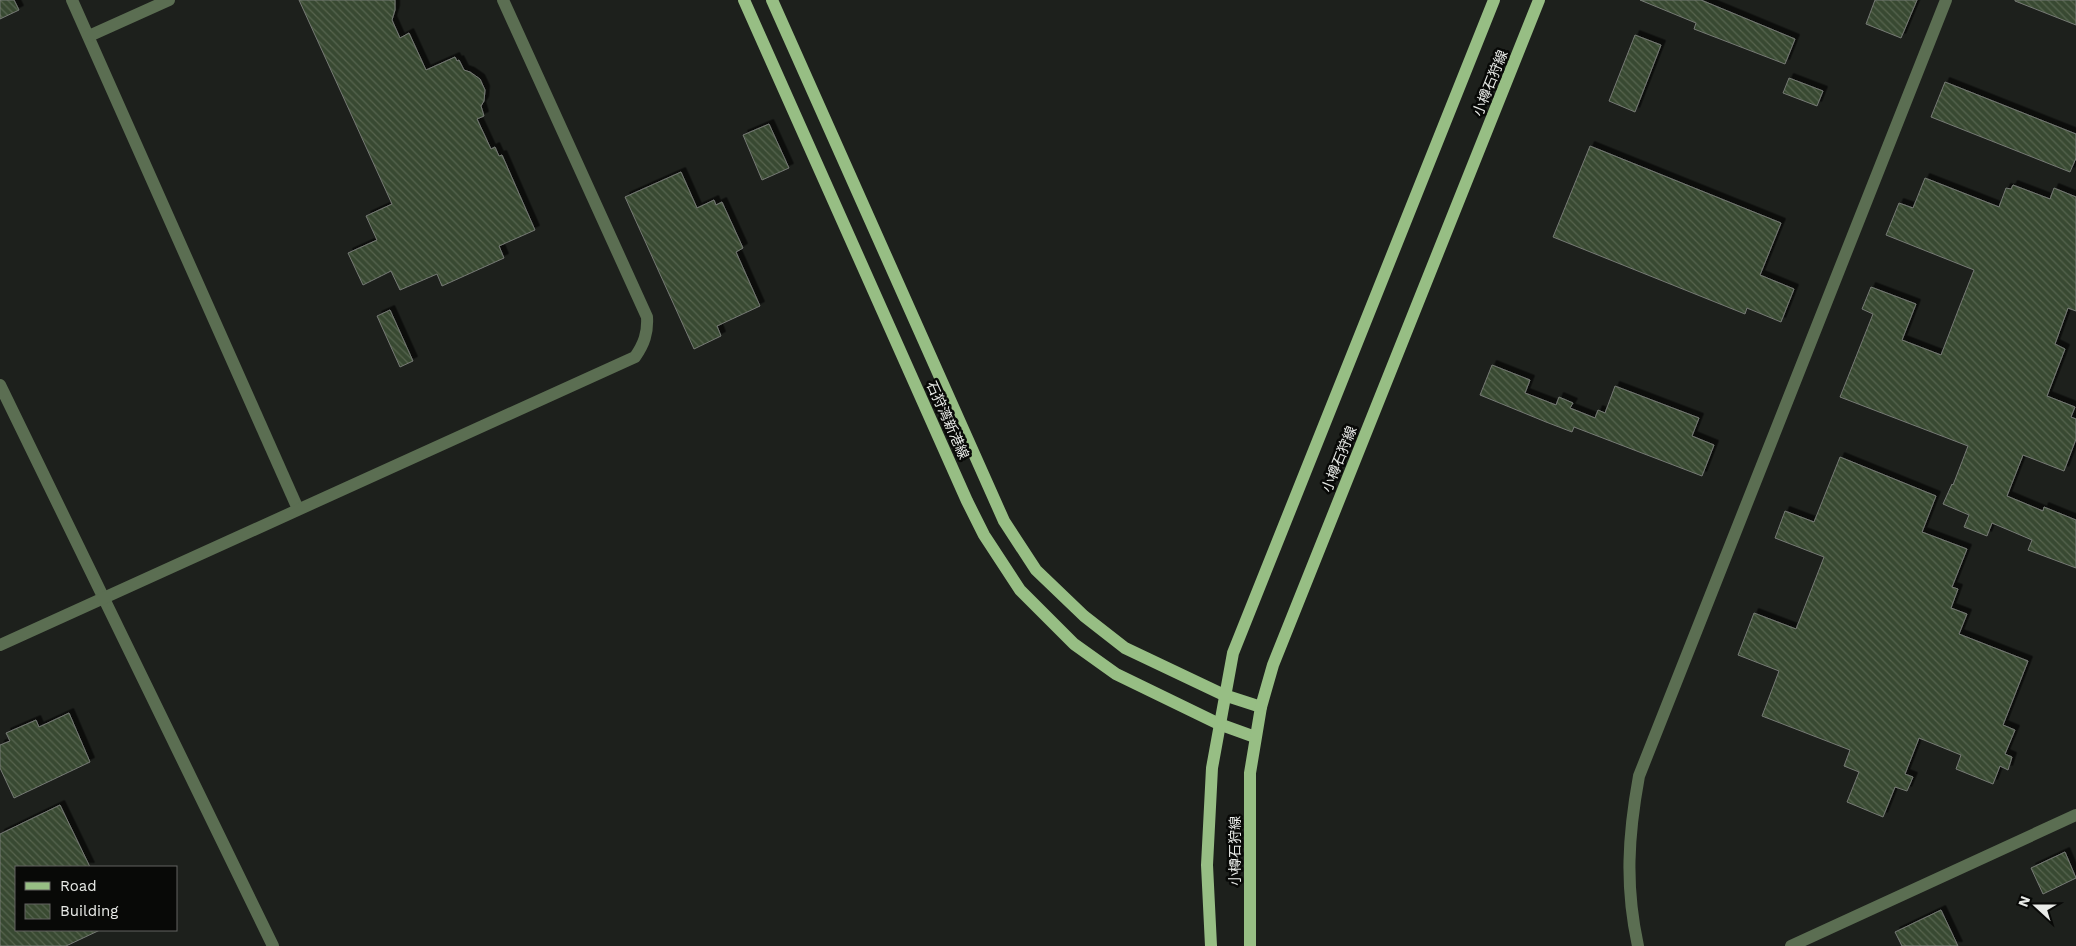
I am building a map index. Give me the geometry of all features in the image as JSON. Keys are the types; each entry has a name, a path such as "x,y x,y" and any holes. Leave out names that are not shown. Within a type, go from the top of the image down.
{"main road":[{"name":"石狩湾新港線","path":"744,0 967,501 984,535 1020,590 1074,644 1116,674 1220,724 1255,737"},
{"name":"石狩湾新港線","path":"772,0 1004,521 1036,570 1084,616 1125,648 1224,695 1261,707"},
{"name":"小樽石狩線","path":"1211,946 1207,865 1212,768 1233,653 1494,0"},
{"name":"小樽石狩線","path":"1250,946 1250,773 1261,707 1276,656 1539,0"}],"street":[{"path":"72,0 298,510"},
{"path":"89,36 169,0"},
{"path":"0,645 635,357 646,337 648,329 647,317 503,0"},
{"path":"1638,946 1628,868 1629,836 1639,776 1946,0"},
{"path":"0,385 274,946"},
{"path":"1791,946 2076,815"}],"building":[{"path":"0,0 14,0 19,10 0,19"},
{"path":"299,0 395,0 392,20 400,38 409,33 426,70 455,57 457,61 459,60 464,70 480,79 485,90 484,101 481,106 484,116 477,119 491,149 495,147 499,156 502,155 535,230 499,246 504,258 442,286 437,274 400,290 391,271 363,285 348,253 377,240 366,216 392,204"},
{"path":"1640,0 1701,0 1795,39 1785,64 1694,29 1696,23"},
{"path":"1875,0 1917,0 1901,38 1866,24"},
{"path":"2076,0 2076,25 2015,1"},
{"path":"1635,35 1661,45 1635,112 1609,101"},
{"path":"1789,78 1823,91 1817,106 1783,93"},
{"path":"1945,82 2076,134 2076,158 2070,172 1931,117"},
{"path":"769,124 789,168 762,180 743,135"},
{"path":"1590,146 1781,223 1760,275 1794,289 1781,322 1747,308 1745,314 1553,237"},
{"path":"681,172 697,208 714,200 716,205 722,202 743,248 736,252 760,306 717,326 721,336 694,349 625,197"},
{"path":"1925,178 1999,207 2006,188 2011,189 2013,185 2050,199 2054,188 2076,197 2076,311 2068,308 2055,344 2065,349 2047,396 2075,407 2071,417 2076,419 2076,439 2064,471 2023,455 2007,496 2043,511 2044,507 2076,520 2076,568 2028,550 2032,540 1992,523 1987,536 1964,527 1969,515 1943,504 1953,485 1968,446 1840,397 1873,314 1862,309 1871,287 1916,304 1902,340 1941,355 1974,270 1886,235 1899,203 1913,208"},
{"path":"390,310 413,361 400,367 377,316"},
{"path":"1492,365 1530,380 1525,393 1556,405 1559,397 1573,403 1570,408 1595,418 1598,410 1605,413 1615,386 1699,418 1692,436 1714,445 1702,476 1574,427 1572,432 1480,395"},
{"path":"1840,457 1936,496 1922,532 1967,549 1952,587 1958,589 1951,608 1967,614 1959,634 2028,661 2003,725 2015,730 2005,754 2012,757 2008,770 2000,766 1993,784 1956,769 1961,755 1919,738 1905,774 1913,777 1907,791 1895,787 1883,817 1847,802 1859,772 1844,766 1850,750 1762,716 1779,671 1738,655 1754,613 1796,629 1824,557 1775,538 1785,511 1814,522"},
{"path":"69,713 90,762 14,798 0,768 0,745 10,741 6,733 36,720 39,727"},
{"path":"60,805 90,866 15,866 15,931 98,931 66,946 0,946 0,834"},
{"path":"2065,852 2076,878 2043,894 2031,868"},
{"path":"1941,910 1958,946 1902,946 1895,932"}]}
